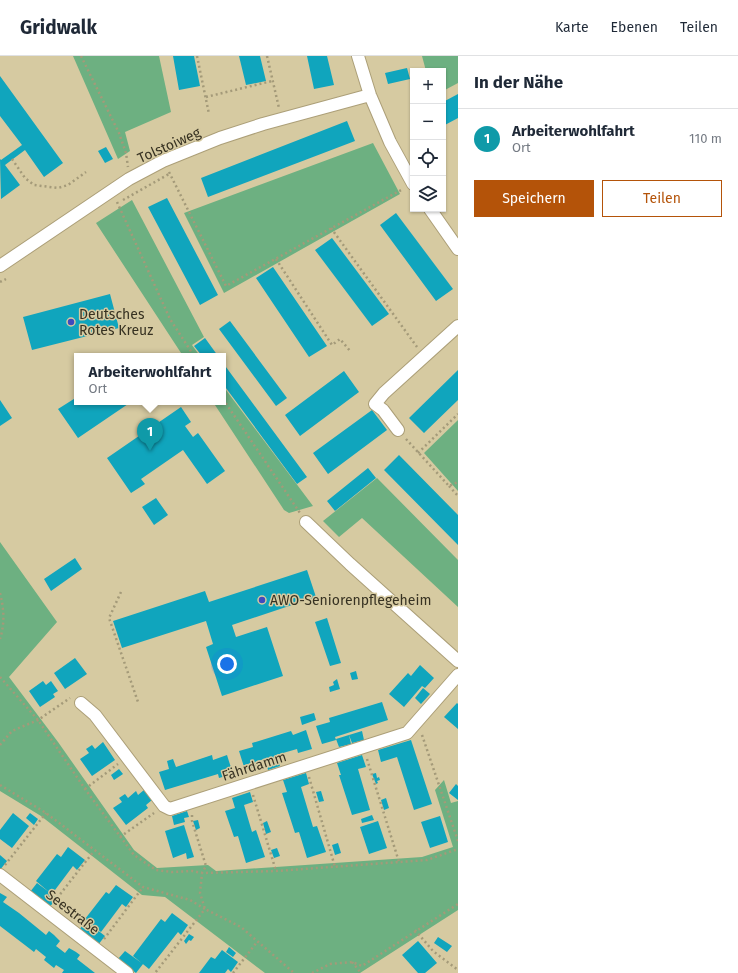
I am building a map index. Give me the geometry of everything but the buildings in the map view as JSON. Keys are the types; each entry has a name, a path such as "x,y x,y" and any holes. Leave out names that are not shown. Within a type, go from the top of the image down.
{"street":[{"path":"358,56 370,95 390,142 410,178"},
{"name":"Tolstoiweg","path":"0,266 129,179 163,161 220,138 281,118 370,95"},
{"path":"432,212 458,249"},
{"path":"398,430 383,410 375,404 384,392 458,326"},
{"path":"306,522 350,564 458,661"},
{"name":"Fährdamm","path":"164,806 170,809 408,733 458,675"},
{"path":"81,703 95,715 164,806"},
{"name":"Seestraße","path":"2,870 47,911 127,973"}],"path":[{"path":"81,56 119,133 126,152 129,179"},
{"path":"197,56 209,114"},
{"path":"267,56 281,118"},
{"path":"206,97 272,82"},
{"path":"12,159 25,178 34,185 58,188 68,185 86,172"},
{"path":"163,161 226,286 410,185"},
{"path":"112,190 170,319 192,353"},
{"path":"331,228 424,356"},
{"path":"276,259 332,345 340,339 351,352"},
{"path":"226,403 306,522"},
{"path":"418,453 458,414"},
{"path":"398,430 458,496"},
{"path":"449,486 458,482"},
{"path":"121,592 109,618 138,702"},
{"path":"0,593 4,608 4,627 0,639"},
{"path":"0,677 38,720 85,789 134,855 144,864 156,870 172,872 192,871 202,873 276,871 335,867 427,860 458,849"},
{"path":"0,745 12,731 38,720 70,698 81,703"},
{"path":"418,721 458,841"},
{"path":"363,747 399,862"},
{"path":"85,789 127,757"},
{"path":"306,765 335,867"},
{"path":"249,783 276,871"},
{"path":"0,786 46,814 143,887 190,900 241,927 294,973"},
{"path":"188,803 206,866 202,873 200,893 205,909"},
{"path":"120,837 164,806"},
{"path":"2,870 46,814"},
{"path":"47,911 94,851"},
{"path":"96,949 143,887"},
{"path":"312,973 330,964 352,962 362,966 415,930 458,904"},
{"path":"155,973 205,909"},
{"path":"415,930 433,951 458,970"},
{"path":"233,973 257,942"},
{"path":"352,962 361,973"}],"green space":[{"path":"73,56 159,56 171,112 125,132 130,151 118,159"},
{"path":"422,56 458,56 458,83 446,89 446,68 425,68"},
{"path":"373,143 400,194 224,293 184,213"},
{"path":"132,200 204,337 192,345 198,353 181,353 96,223"},
{"path":"226,390 313,506 289,513 284,510 215,405 226,405"},
{"path":"458,420 458,491 424,453"},
{"path":"377,478 458,560 458,607 362,518 339,537 323,521"},
{"path":"0,542 57,622 9,677 58,742 134,850 157,868 208,865 216,871 422,857 453,847 435,790 444,780 451,803 458,801 458,910 360,973 265,973 165,897 142,895 41,816 0,791"}],"place":[{"name":"Deutsches Rotes Kreuz","path":"71,322"},
{"name":"Arbeiterwohlfahrt","path":"150,451"},
{"name":"AWO-Seniorenpflegeheim","path":"262,600"}]}
